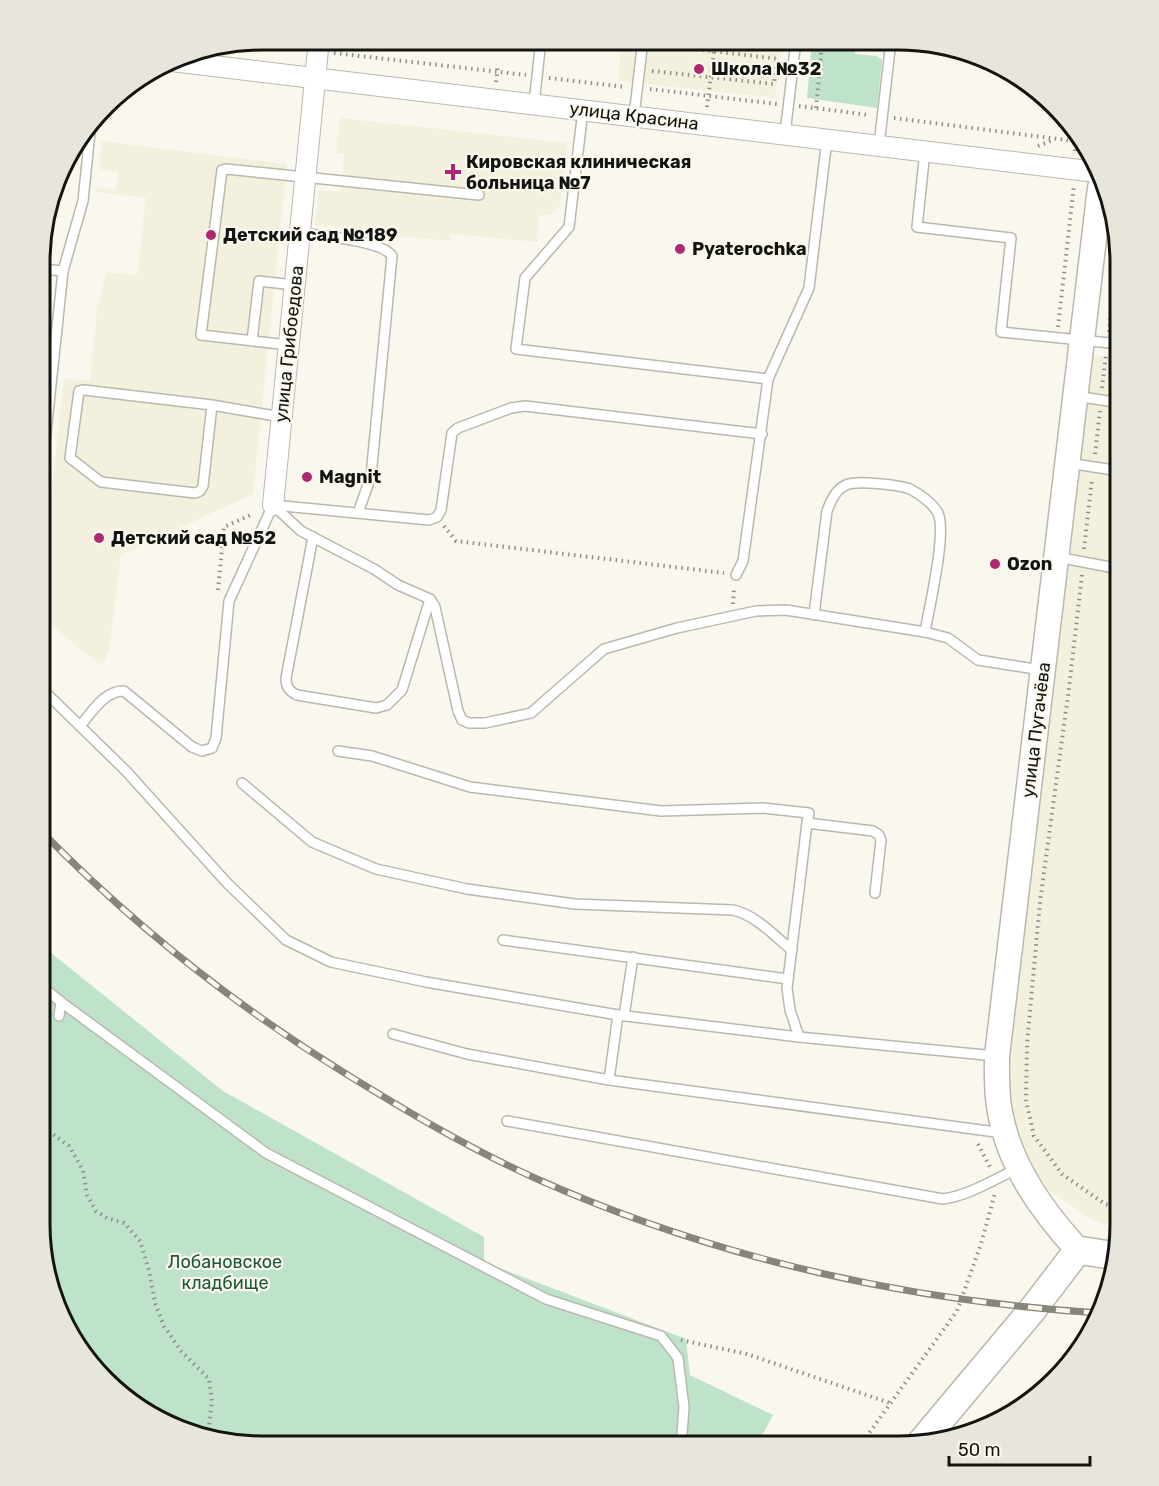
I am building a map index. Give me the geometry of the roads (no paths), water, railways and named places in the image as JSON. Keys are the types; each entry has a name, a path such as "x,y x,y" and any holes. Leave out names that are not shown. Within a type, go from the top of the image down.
{"main road":[{"path":"932,1433 1078,1250 1107,1255"}],"street":[{"name":"улица Грибоедова","path":"273,505 315,77 325,50"},
{"name":"улица Красина","path":"188,63 1089,171"},
{"name":"улица Пугачёва","path":"1078,1250 1049,1217 1019,1168 999,1111 997,1056 1099,196"}],"lane":[{"path":"534,104 540,50"},
{"path":"634,116 642,50"},
{"path":"786,134 795,50"},
{"path":"879,146 890,50"},
{"path":"583,110 569,227 525,278 516,349 768,379"},
{"path":"50,394 63,271 83,201 90,137"},
{"path":"735,575 743,561 768,379 809,288 827,139"},
{"path":"925,151 917,227 1011,238 1001,332 1110,343"},
{"path":"288,345 201,335 220,174 226,169 479,195"},
{"path":"300,233 330,236 384,248 392,256 371,476 358,513"},
{"path":"50,270 63,271"},
{"path":"252,341 259,281 294,285"},
{"path":"212,405 203,486 195,493 101,482 70,458 79,391 84,390 212,405 281,417"},
{"path":"1076,396 1110,401"},
{"path":"273,505 429,520 437,517 441,510 452,433 458,428 518,406 762,434"},
{"path":"1068,463 1110,469"},
{"path":"814,615 827,510 832,497 846,485 861,483 909,489 925,499 938,513 941,532 925,632"},
{"path":"273,505 301,531 374,569 398,585 430,599 435,607 458,711 462,720 469,723 485,723 531,713 604,649 677,628 756,611 786,610 925,632 948,638 978,660 1043,670"},
{"path":"80,726 106,697 112,693 124,691 192,747 202,751 212,748 216,738 229,601 273,505"},
{"path":"313,537 286,678 286,686 291,692 297,695 376,708 387,705 402,690 430,599"},
{"path":"1057,557 1110,567"},
{"path":"50,697 126,771 227,883 286,940 331,962 426,982 621,1016 800,1037 997,1056"},
{"path":"338,752 372,756 470,787 661,810 763,808 809,813 788,1001 792,1022 800,1037"},
{"path":"242,783 312,842 376,869 467,889 575,904 733,910 742,912 754,920 792,950"},
{"path":"807,824 873,831 879,835 881,840 875,893"},
{"path":"503,940 789,979"},
{"path":"609,1080 633,957"},
{"path":"50,993 266,1153 546,1299 661,1336 678,1358 684,1407 682,1436"},
{"path":"59,1016 61,1002"},
{"path":"393,1034 467,1054 609,1080 1005,1133"},
{"path":"507,1121 943,1199 959,1197 1019,1168"}],"railway":[{"path":"50,840 147,930 262,1019 414,1115 537,1179 673,1232 812,1271 955,1298 1090,1312"}],"place":[{"name":"Школа №32","path":"699,69"},
{"name":"Кировская клиническая больница №7","path":"453,172"},
{"name":"Детский сад №189","path":"211,235"},
{"name":"Pyaterochka","path":"680,249"},
{"name":"Magnit","path":"307,477"},
{"name":"Детский сад №52","path":"99,538"},
{"name":"Ozon","path":"995,564"}],"park label":[{"name":"Лобановское кладбище","path":"225,1272"}]}
